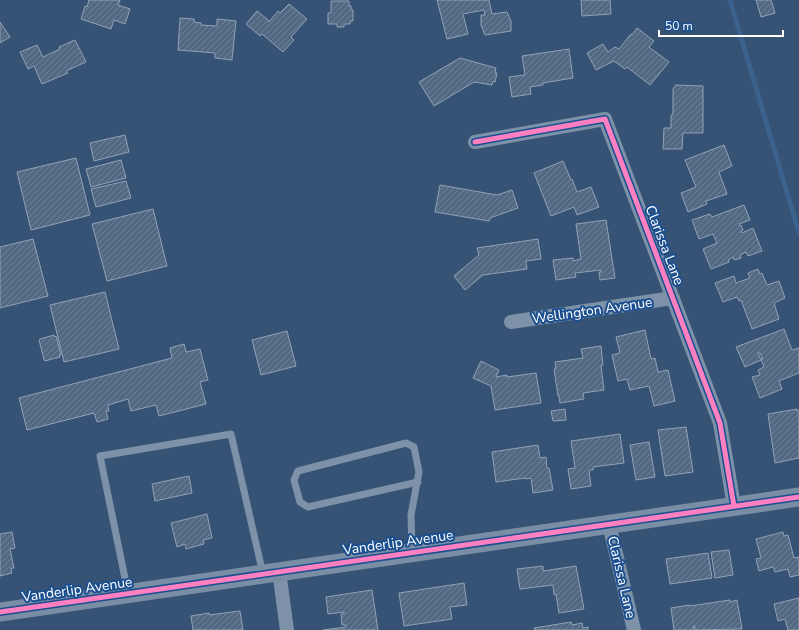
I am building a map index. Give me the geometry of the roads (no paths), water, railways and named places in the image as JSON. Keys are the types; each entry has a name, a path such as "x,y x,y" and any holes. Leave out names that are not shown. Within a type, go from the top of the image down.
{"street":[{"name":"Clarissa Lane","path":"474,142 605,119 720,423 734,506"},
{"name":"Wellington Avenue","path":"511,322 673,298"},
{"name":"Vanderlip Avenue","path":"0,612 799,497"},
{"name":"Clarissa Lane","path":"609,524 634,630"},
{"path":"271,573 287,630"}],"lane":[{"path":"128,593 100,456 230,434 271,573"},
{"path":"412,552 411,515 418,482 419,472 414,447 406,443 298,471 294,480 300,502 308,507 418,482"}],"waterway":[{"path":"730,0 799,233"}]}
